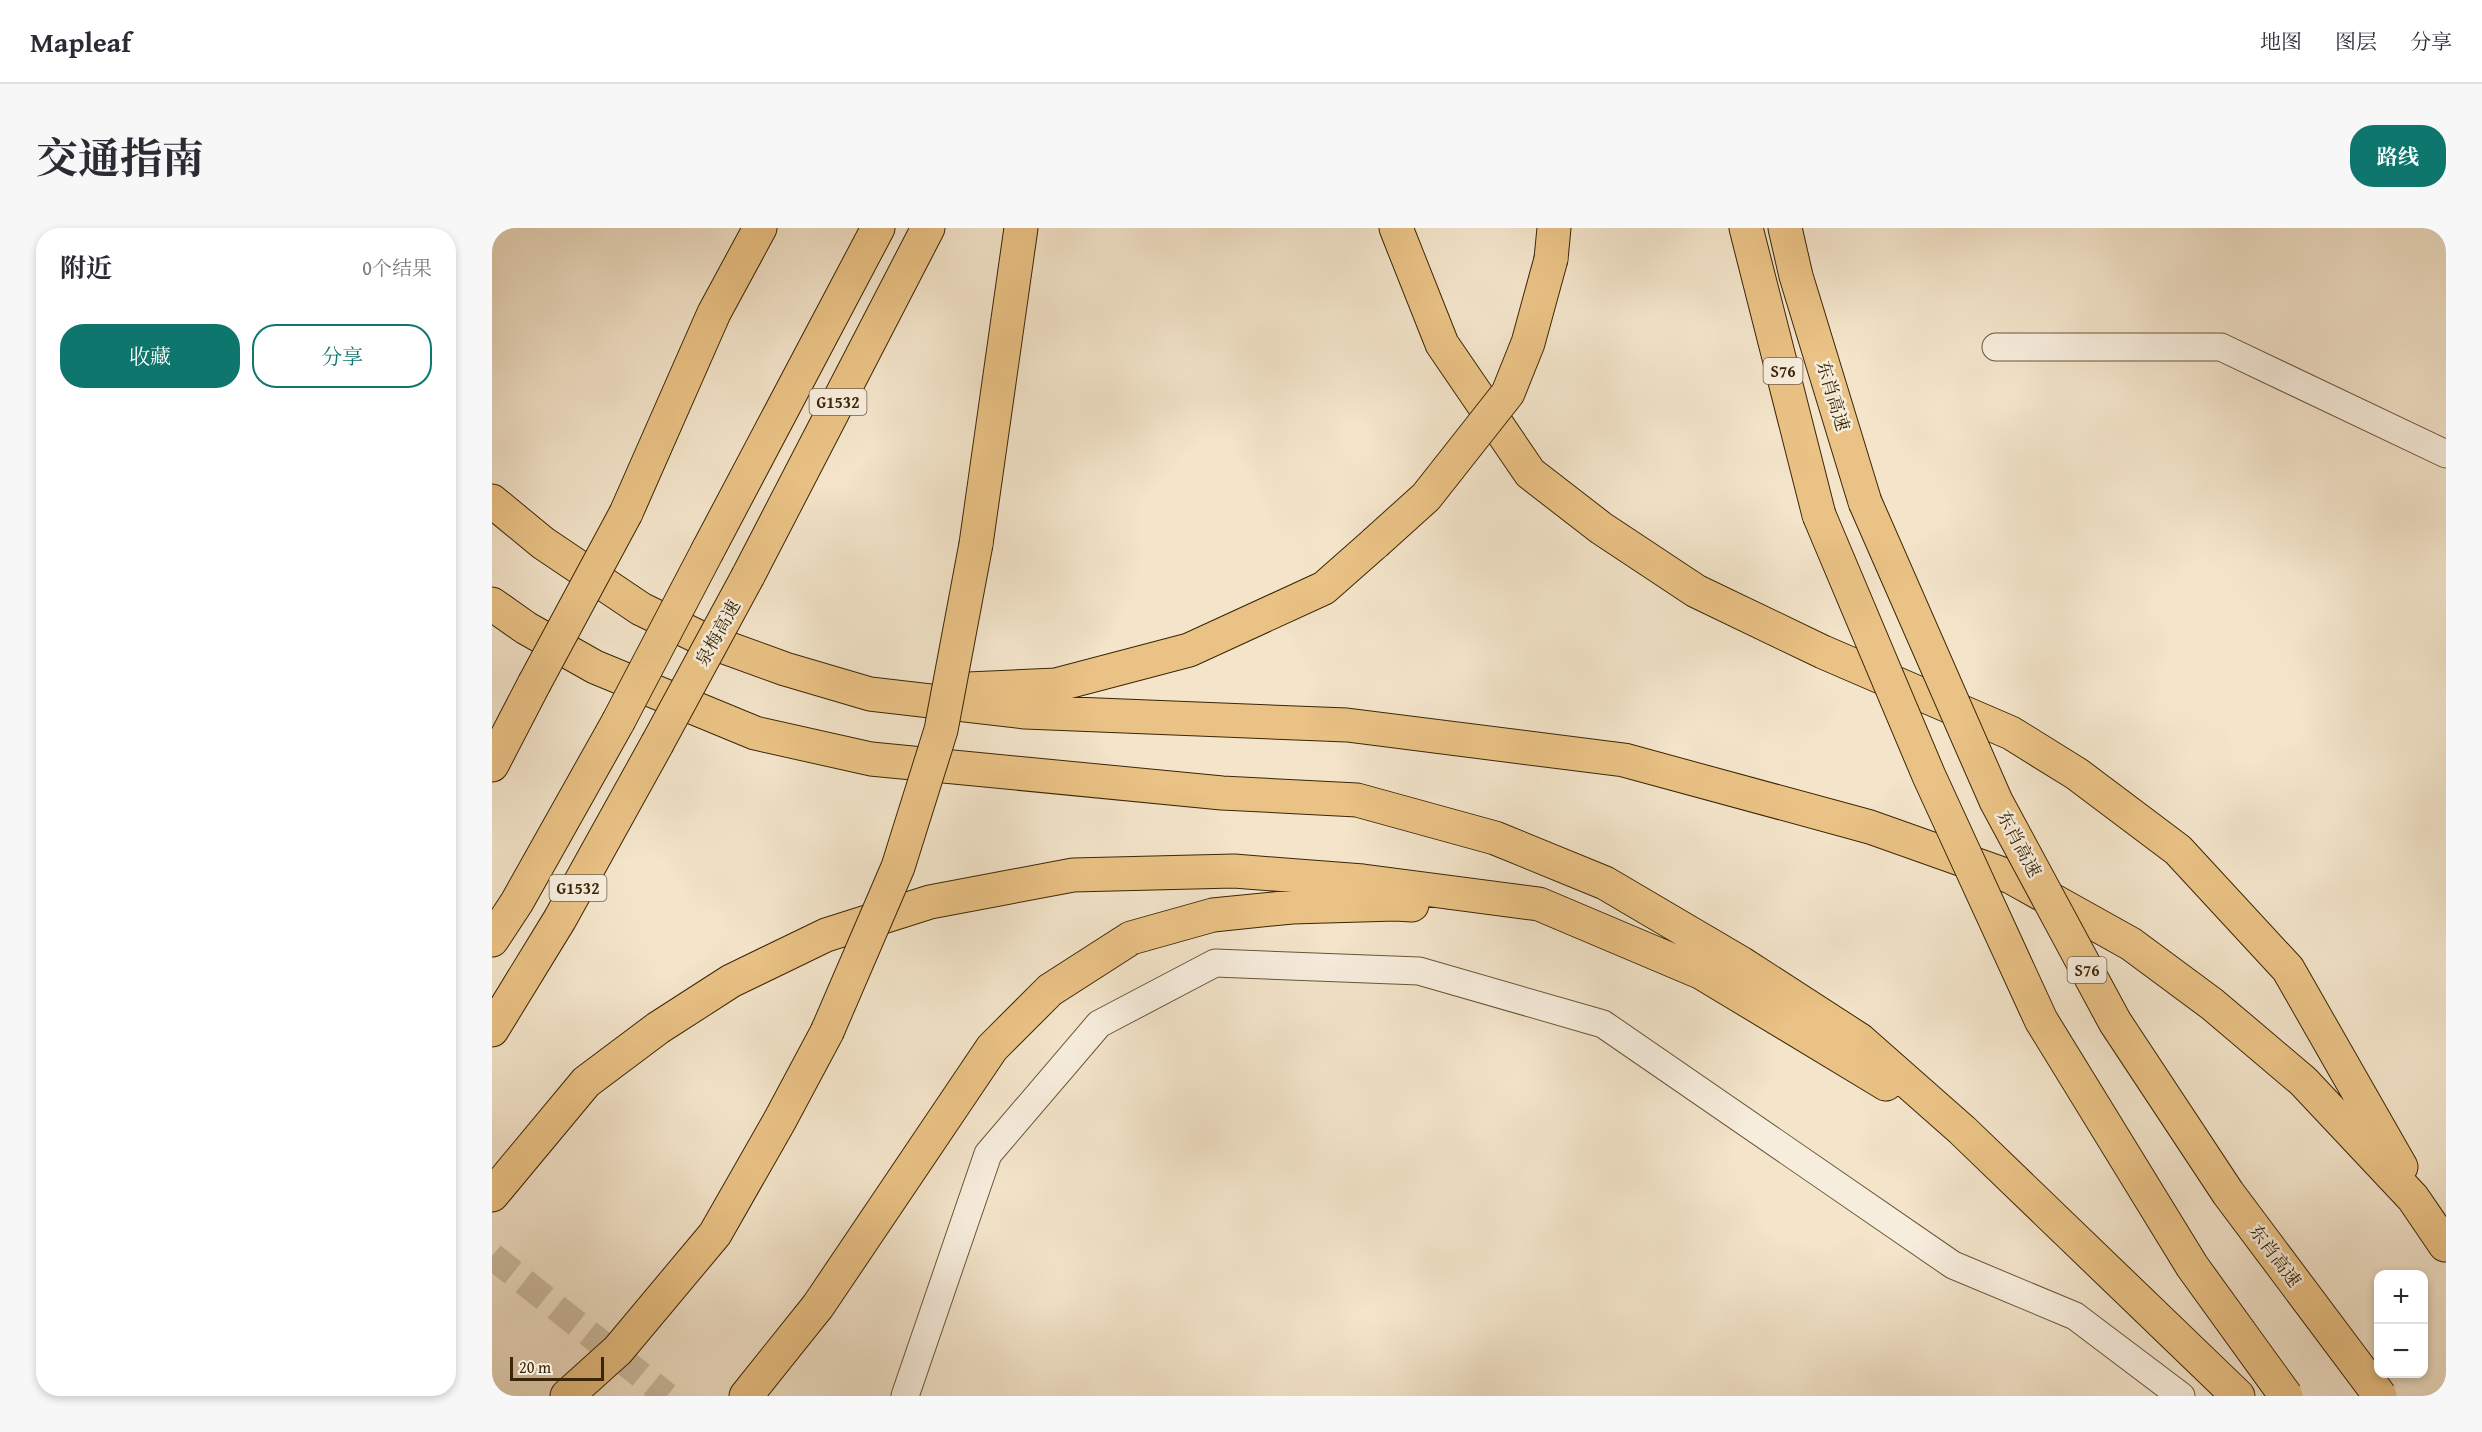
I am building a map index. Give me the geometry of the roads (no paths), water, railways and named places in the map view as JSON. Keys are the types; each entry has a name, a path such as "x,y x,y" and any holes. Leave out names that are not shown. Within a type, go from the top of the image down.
{"highway":[{"path":"714,313 735,241 736,228"},
{"path":"492,765 626,513 714,313 760,228"},
{"name":"G1532","path":"492,940 517,902 618,722 878,228"},
{"name":"泉梅高速","path":"492,1030 560,920 657,744 748,576 928,228"},
{"path":"567,1396 618,1350 715,1234 827,1032 898,867 937,742 976,544 1020,228"},
{"path":"1396,228 1442,344 1530,473 1601,528 1696,591 1823,652 2011,733 2077,774 2178,850 2288,969 2446,1246"},
{"name":"S76","path":"1746,228 1819,515 1929,776 2041,1020 2192,1266 2286,1396"},
{"name":"东肖高速","path":"1785,228 1796,276 1865,502 1996,801 2115,1022 2228,1192 2380,1396"},
{"path":"870,694 1056,685 1189,650 1324,588 1426,497 1508,393 1528,343 1553,243"},
{"path":"492,501 543,543 641,609 705,640 784,669 870,694 1025,712 1347,725 1624,760 1880,831 2011,877 2131,944 2212,1004 2303,1081 2413,1198 2446,1246"},
{"path":"492,604 526,628 595,667 754,733 871,759 1222,793 1357,800 1495,837 1605,883 1741,963 1860,1040 1962,1130 2238,1396"},
{"path":"492,1196 586,1082 658,1028 731,981 826,935 930,902 1073,875 1234,871 1363,881 1539,904 1702,973 1962,1130"},
{"path":"746,1396 818,1306 992,1048 1050,990 1131,938 1213,915 1292,908 1396,904 1590,925"}],"street":[{"path":"1996,347 2221,347 2446,454"},
{"path":"905,1396 988,1154 1099,1024 1215,963 1419,971 1603,1024 1953,1265 2075,1316 2181,1396"}],"tunnel":[{"path":"492,1256 667,1396"}]}
